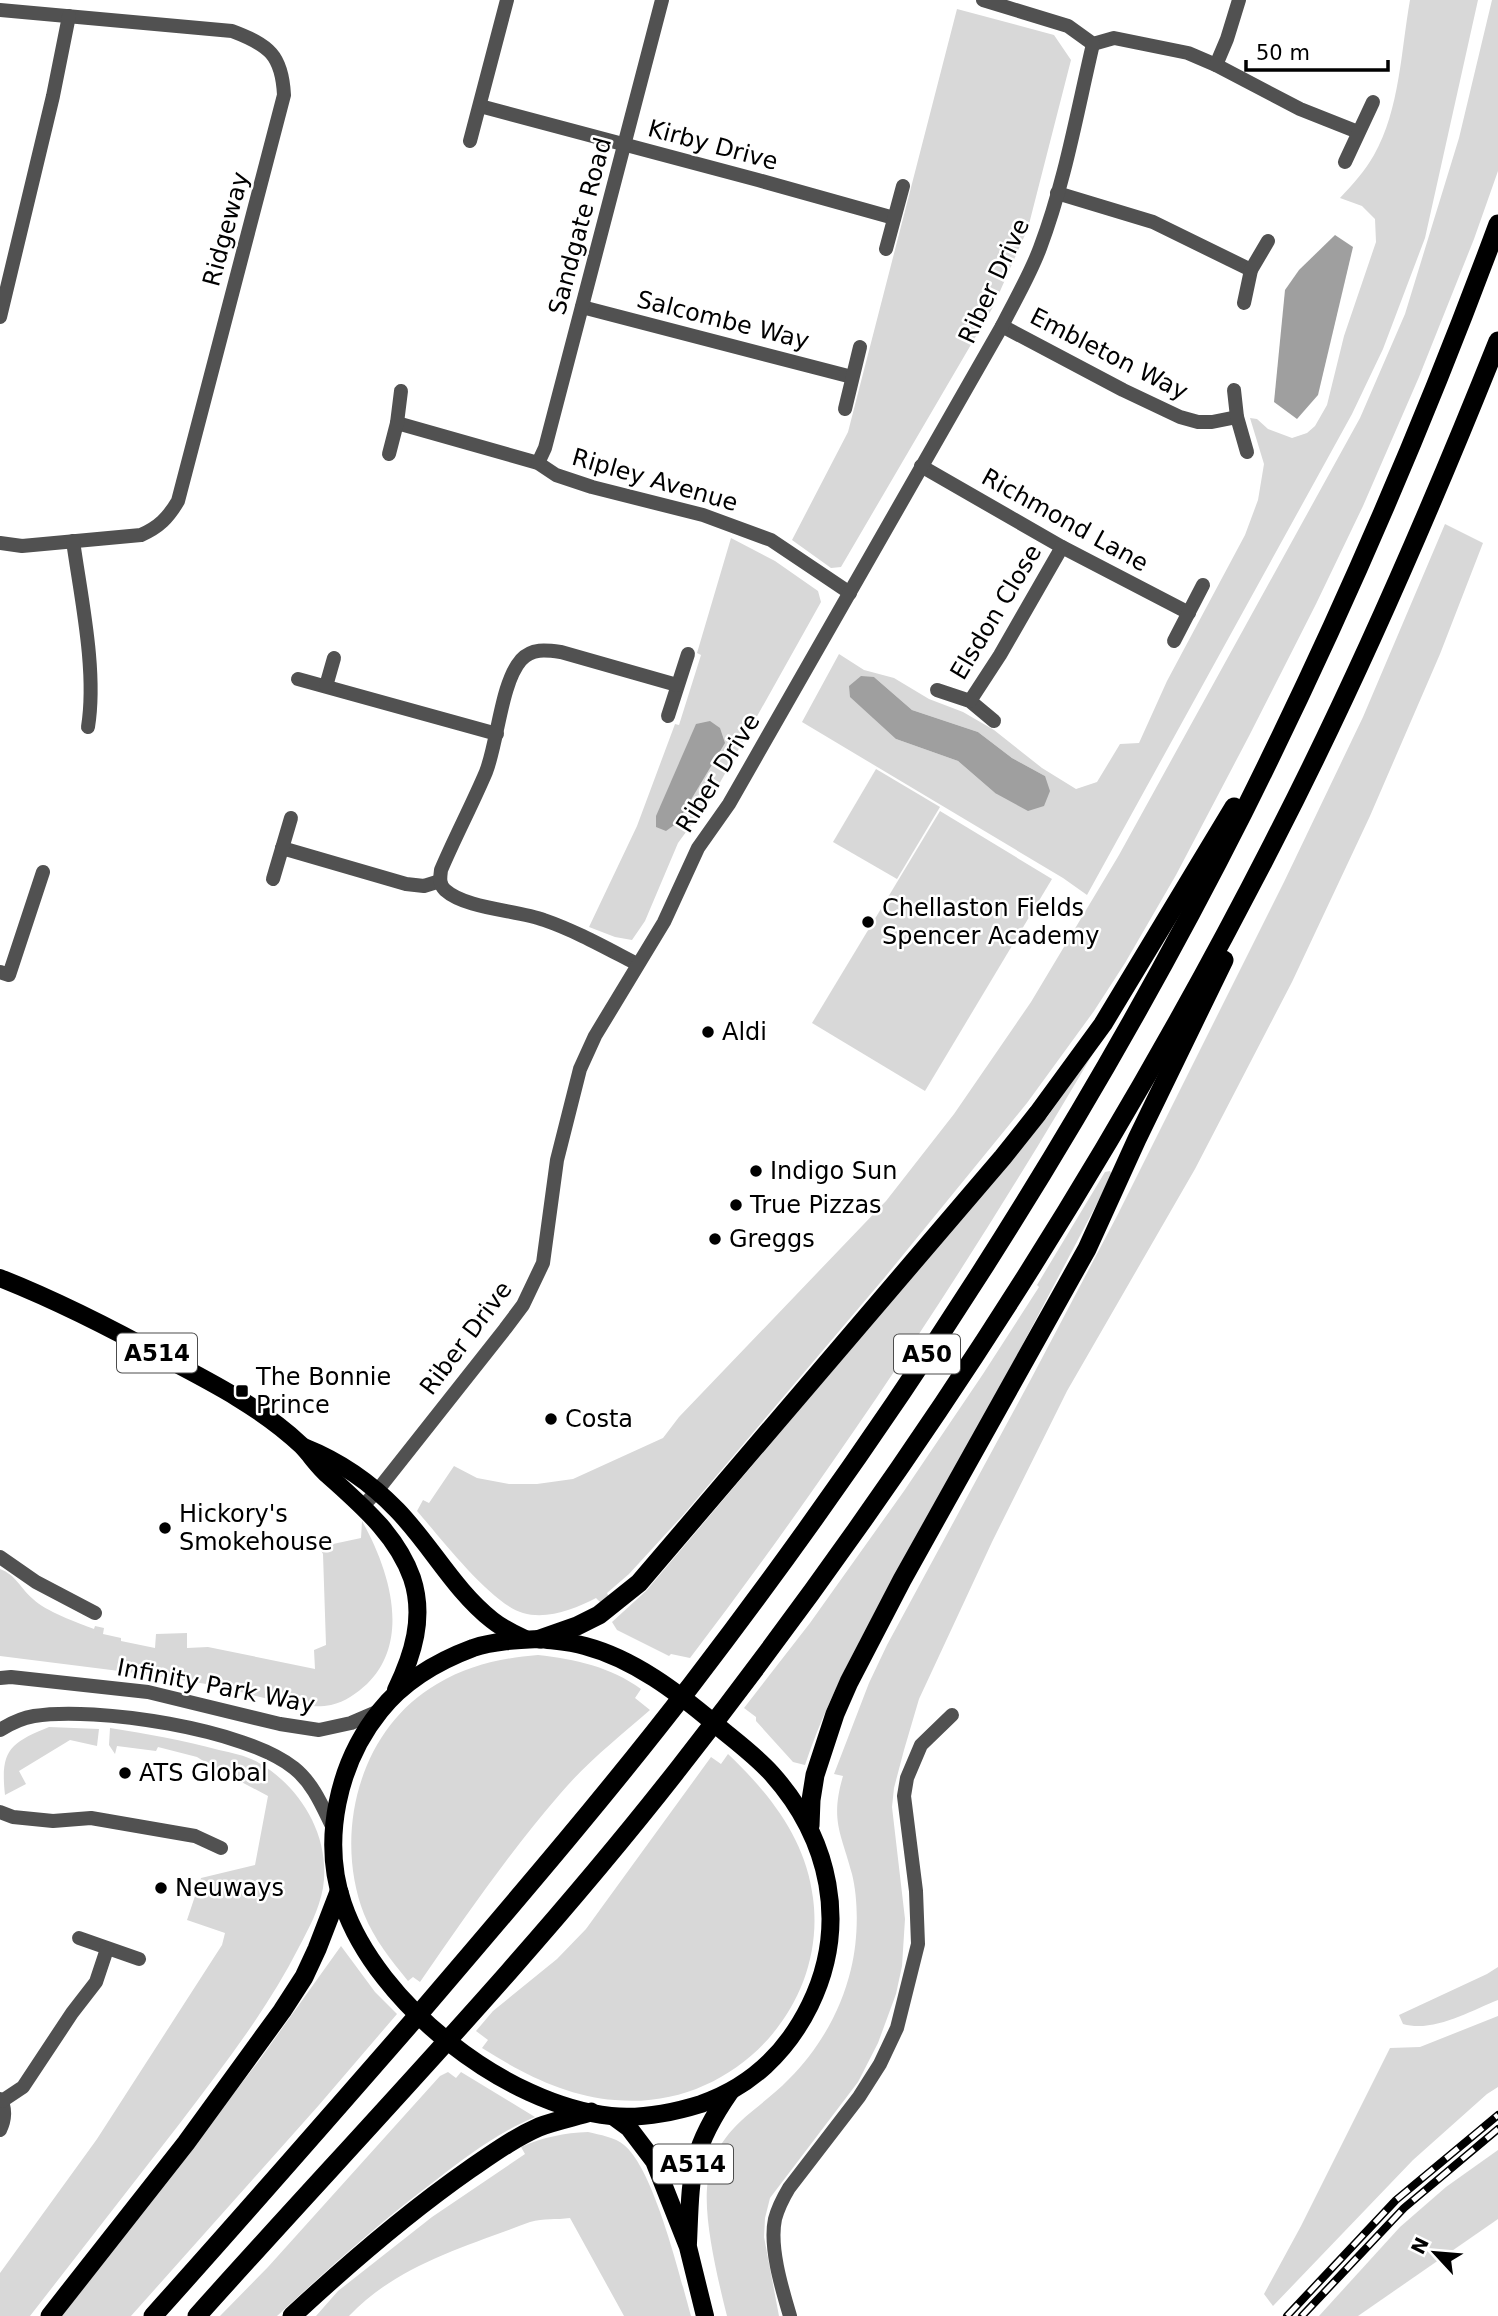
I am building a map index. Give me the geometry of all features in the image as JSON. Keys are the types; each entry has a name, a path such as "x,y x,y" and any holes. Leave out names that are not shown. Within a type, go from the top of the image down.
{"highway":[{"name":"A50","path":"153,2316 369,2073 553,1858 689,1688 884,1420 1036,1185 1145,997 1276,744 1357,574 1408,455 1498,224"},
{"name":"A50","path":"197,2316 589,1879 745,1683 931,1423 1073,1203 1210,963 1275,840 1357,668 1449,462 1498,341"},
{"path":"533,1639 577,1626 599,1615 639,1583 1003,1157 1103,1024 1222,824 1276,744"},
{"path":"810,1826 815,1774 849,1682 902,1580 1087,1250 1137,1139 1213,987 1275,840"},
{"path":"50,2316 186,2143 282,2011 304,1977 339,1892"},
{"path":"292,2316 344,2268 412,2212 481,2162 540,2127 591,2112"}],"main road":[{"name":"A514","path":"0,1278 72,1309 183,1367 266,1418 303,1447 315,1464 363,1506 386,1532 406,1565 412,1578 418,1608 408,1665 393,1697"},
{"name":"A514","path":"303,1447 322,1454 377,1491 417,1533 472,1602 492,1620 533,1639"},
{"path":"533,1639 587,1647 653,1678 770,1771 810,1826 822,1860 831,1911 824,1969 817,1992 790,2041 756,2075 731,2091 676,2111 651,2116 614,2117 539,2096 505,2080 464,2055 400,1997 370,1959 350,1924 336,1879 334,1830 342,1784 349,1763 366,1731 393,1697 424,1673 454,1656 487,1644 533,1639"},
{"name":"A514","path":"688,2247 694,2159 713,2117 731,2091"},
{"name":"A514","path":"614,2117 629,2128 654,2161 688,2247 705,2316"}],"street":[{"path":"470,141 507,0"},
{"name":"Sandgate Road","path":"538,463 545,448 662,0"},
{"path":"983,0 999,2 1068,26 1093,44 1114,38 1188,53 1300,109 1359,132"},
{"path":"1216,65 1239,0"},
{"name":"Ridgeway","path":"0,10 232,31 253,39 277,58 283,74 284,95 178,501 169,517 155,528 141,534 22,546 0,543"},
{"path":"0,317 53,96 69,16"},
{"name":"Riber Drive","path":"363,1506 505,1329 523,1305 535,1281 542,1263 557,1160 580,1069 637,964 664,922 698,848 729,804 1002,326 1040,247 1057,193 1093,44"},
{"path":"1345,162 1373,102"},
{"name":"Kirby Drive","path":"480,106 894,218"},
{"path":"886,249 903,186"},
{"path":"1057,193 1153,222 1251,270"},
{"path":"1244,303 1251,270 1268,241"},
{"name":"Salcombe Way","path":"582,307 852,377"},
{"name":"Embleton Way","path":"1002,326 1180,417 1198,422 1237,417"},
{"path":"845,409 860,347"},
{"path":"1234,390 1237,417 1247,452"},
{"path":"389,454 401,391"},
{"name":"Ripley Avenue","path":"397,423 538,463 556,475 580,483 703,514 771,540 850,593"},
{"name":"Richmond Lane","path":"921,466 1062,547 1189,612"},
{"path":"73,541 91,681 88,727"},
{"name":"Elsdon Close","path":"970,701 1000,655 1062,547"},
{"path":"1174,641 1203,585"},
{"path":"637,964 575,932 541,919 478,905 456,897 444,889 440,881 441,870 486,772 512,673 523,658 542,649 561,652 677,685"},
{"path":"668,716 688,654"},
{"path":"326,685 334,659"},
{"path":"298,679 498,734"},
{"name":"Elsdon Close","path":"937,691 970,701 994,721"},
{"path":"273,879 291,818"},
{"path":"282,848 407,884 424,886 440,881"},
{"path":"0,972 9,975 43,872"},
{"path":"0,1557 36,1582 95,1613"},
{"name":"Infinity Park Way","path":"0,1678 148,1692 281,1724 319,1730 351,1723 379,1712"},
{"name":"Infinity Park Way","path":"0,1730 16,1720 35,1716 104,1715 175,1725 228,1738 270,1752 296,1769 311,1784 334,1830"},
{"path":"790,2316 782,2289 775,2221 789,2188 859,2097 880,2064 897,2028 918,1944 916,1891 904,1796 906,1777 921,1745 952,1715"},
{"path":"0,1812 13,1817 53,1821 91,1818 195,1836 221,1848"},
{"path":"79,1938 139,1959"},
{"path":"0,2130 4,2108 1,2100 23,2087 96,1982 107,1949"}],"shaded area":[{"path":"1410,0 1478,0 1425,238 1383,349 1352,414 1087,895 802,722 839,654 864,670 894,678 929,699 963,712 994,730 1042,768 1076,789 1097,782 1120,744 1139,743 1167,681 1245,535 1258,500 1264,464 1250,418 1257,419 1268,429 1292,438 1307,433 1315,426 1327,405 1344,336 1376,242 1375,219 1362,206 1340,198 1367,166 1383,137 1398,79","holes":["874,677 912,710 978,732 1012,758 1045,776 995,793 958,761 896,739"]},
{"path":"1492,0 1498,0 1498,171 1474,239 1419,377 1363,506 1316,604 1176,875 1125,963 1094,1011 1027,1103 885,1277 684,1514 629,1574 607,1593 610,1599 601,1603 596,1598 570,1609 542,1615 523,1613 510,1607 481,1584 417,1511 423,1500 429,1503 454,1466 477,1478 509,1484 537,1484 573,1479 663,1438 679,1417 886,1201 954,1114 1031,1002 1119,855 1360,418 1405,314 1459,138"},
{"path":"957,9 1054,35 1071,60 1028,228 993,307 841,567 831,568 792,540 848,432"},
{"path":"1335,235 1353,247 1318,395 1297,419 1274,402 1285,290 1299,270"},
{"path":"1445,524 1483,543 1440,654 1370,816 1292,982 1195,1169 1067,1391 992,1542 919,1699 894,1788 892,1807 905,1919 902,1966 896,1994 878,2043 858,2082 770,2198 764,2237 779,2316 727,2316 709,2229 708,2180 720,2146 729,2134 789,2079 810,2055 828,2028 847,1985 855,1946 857,1909 852,1874 838,1826 837,1804 843,1776 834,1774 869,1683 1118,1214 1284,882 1363,717"},
{"path":"731,538 775,561 818,591 821,602 713,795 678,843 645,921 632,940 615,937 589,927 637,826 675,724 679,725 701,655 697,653"},
{"path":"861,676 874,677 912,710 978,732 1012,758 1045,776 1050,791 1044,806 1028,811 995,793 958,761 896,739 850,697 849,686"},
{"path":"710,721 720,728 725,743 677,823 666,831 656,827 656,816 696,724"},
{"path":"876,769 940,807 897,879 833,842"},
{"path":"940,811 1052,879 925,1091 812,1023"},
{"path":"1101,1040 956,1278 905,1355 800,1508 690,1658 671,1654 669,1656 617,1630 612,1622 646,1591 1048,1116"},
{"path":"1110,1171 1112,1175 1025,1340 848,1664 805,1765 793,1762 756,1721 756,1717 744,1708 810,1623 904,1491 1039,1287 1037,1285 1105,1172"},
{"path":"362,1521 387,1582 392,1604 392,1626 389,1647 381,1666 367,1684 351,1697 336,1704 303,1706 180,1680 0,1656 0,1569 45,1608 94,1629 95,1626 104,1628 103,1634 121,1638 121,1641 155,1648 156,1634 187,1633 187,1648 208,1647 315,1669 314,1650 326,1645 323,1554 319,1547 361,1538"},
{"path":"538,1655 579,1662 617,1675 641,1689 635,1698 650,1710 603,1750 570,1783 505,1863 420,1982 413,1977 408,1981 373,1932 364,1914 355,1883 351,1851 353,1818 371,1755 388,1728 410,1704 437,1684 486,1664"},
{"path":"49,1727 99,1729 97,1746 70,1740 19,1771 26,1784 5,1795 4,1768 10,1750 25,1738"},
{"path":"110,1728 240,1755 274,1773 300,1800 318,1833 324,1869 323,1888 313,1919 286,1971 210,2084 30,2316 0,2316 0,2273 97,2139 222,1945 225,1933 187,1920 201,1878 255,1865 268,1796 197,1757 158,1747 156,1751 117,1746 115,1754 109,1745"},
{"path":"728,1754 771,1801 794,1837 803,1856 813,1898 813,1940 804,1979 787,2014 762,2046 731,2071 696,2089 657,2099 615,2100 562,2089 513,2067 482,2048 488,2040 476,2031 493,2011 557,1959 586,1929 711,1757 721,1764"},
{"path":"341,1946 375,1992 397,2014 131,2316 62,2316 258,2062"},
{"path":"1498,1967 1498,2000 1439,2023 1427,2026 1403,2024 1399,2015"},
{"path":"1498,2016 1498,2087 1413,2160 1273,2306 1264,2294 1390,2048 1420,2047"},
{"path":"448,2072 456,2078 461,2072 535,2117 459,2162 355,2246 277,2316 220,2316 268,2267 440,2076"},
{"path":"588,2132 612,2138 624,2145 646,2176 665,2225 691,2316 624,2316 570,2218 530,2222 434,2259 389,2283 349,2316 316,2316 338,2291 432,2217 525,2154 521,2147 554,2136"},
{"path":"1498,2150 1498,2219 1358,2316 1319,2316 1400,2227 1446,2187"}],"railway":[{"path":"1287,2316 1396,2200 1498,2115"},
{"path":"1302,2316 1404,2208 1498,2129"}],"place":[{"name":"Chellaston Fields Spencer Academy","path":"868,922"},
{"name":"Aldi","path":"708,1032"},
{"name":"Indigo Sun","path":"756,1171"},
{"name":"True Pizzas","path":"736,1205"},
{"name":"Greggs","path":"715,1239"},
{"name":"The Bonnie Prince","path":"242,1391"},
{"name":"Costa","path":"551,1419"},
{"name":"Hickory's Smokehouse","path":"165,1528"},
{"name":"ATS Global","path":"125,1773"},
{"name":"Neuways","path":"161,1888"}]}
